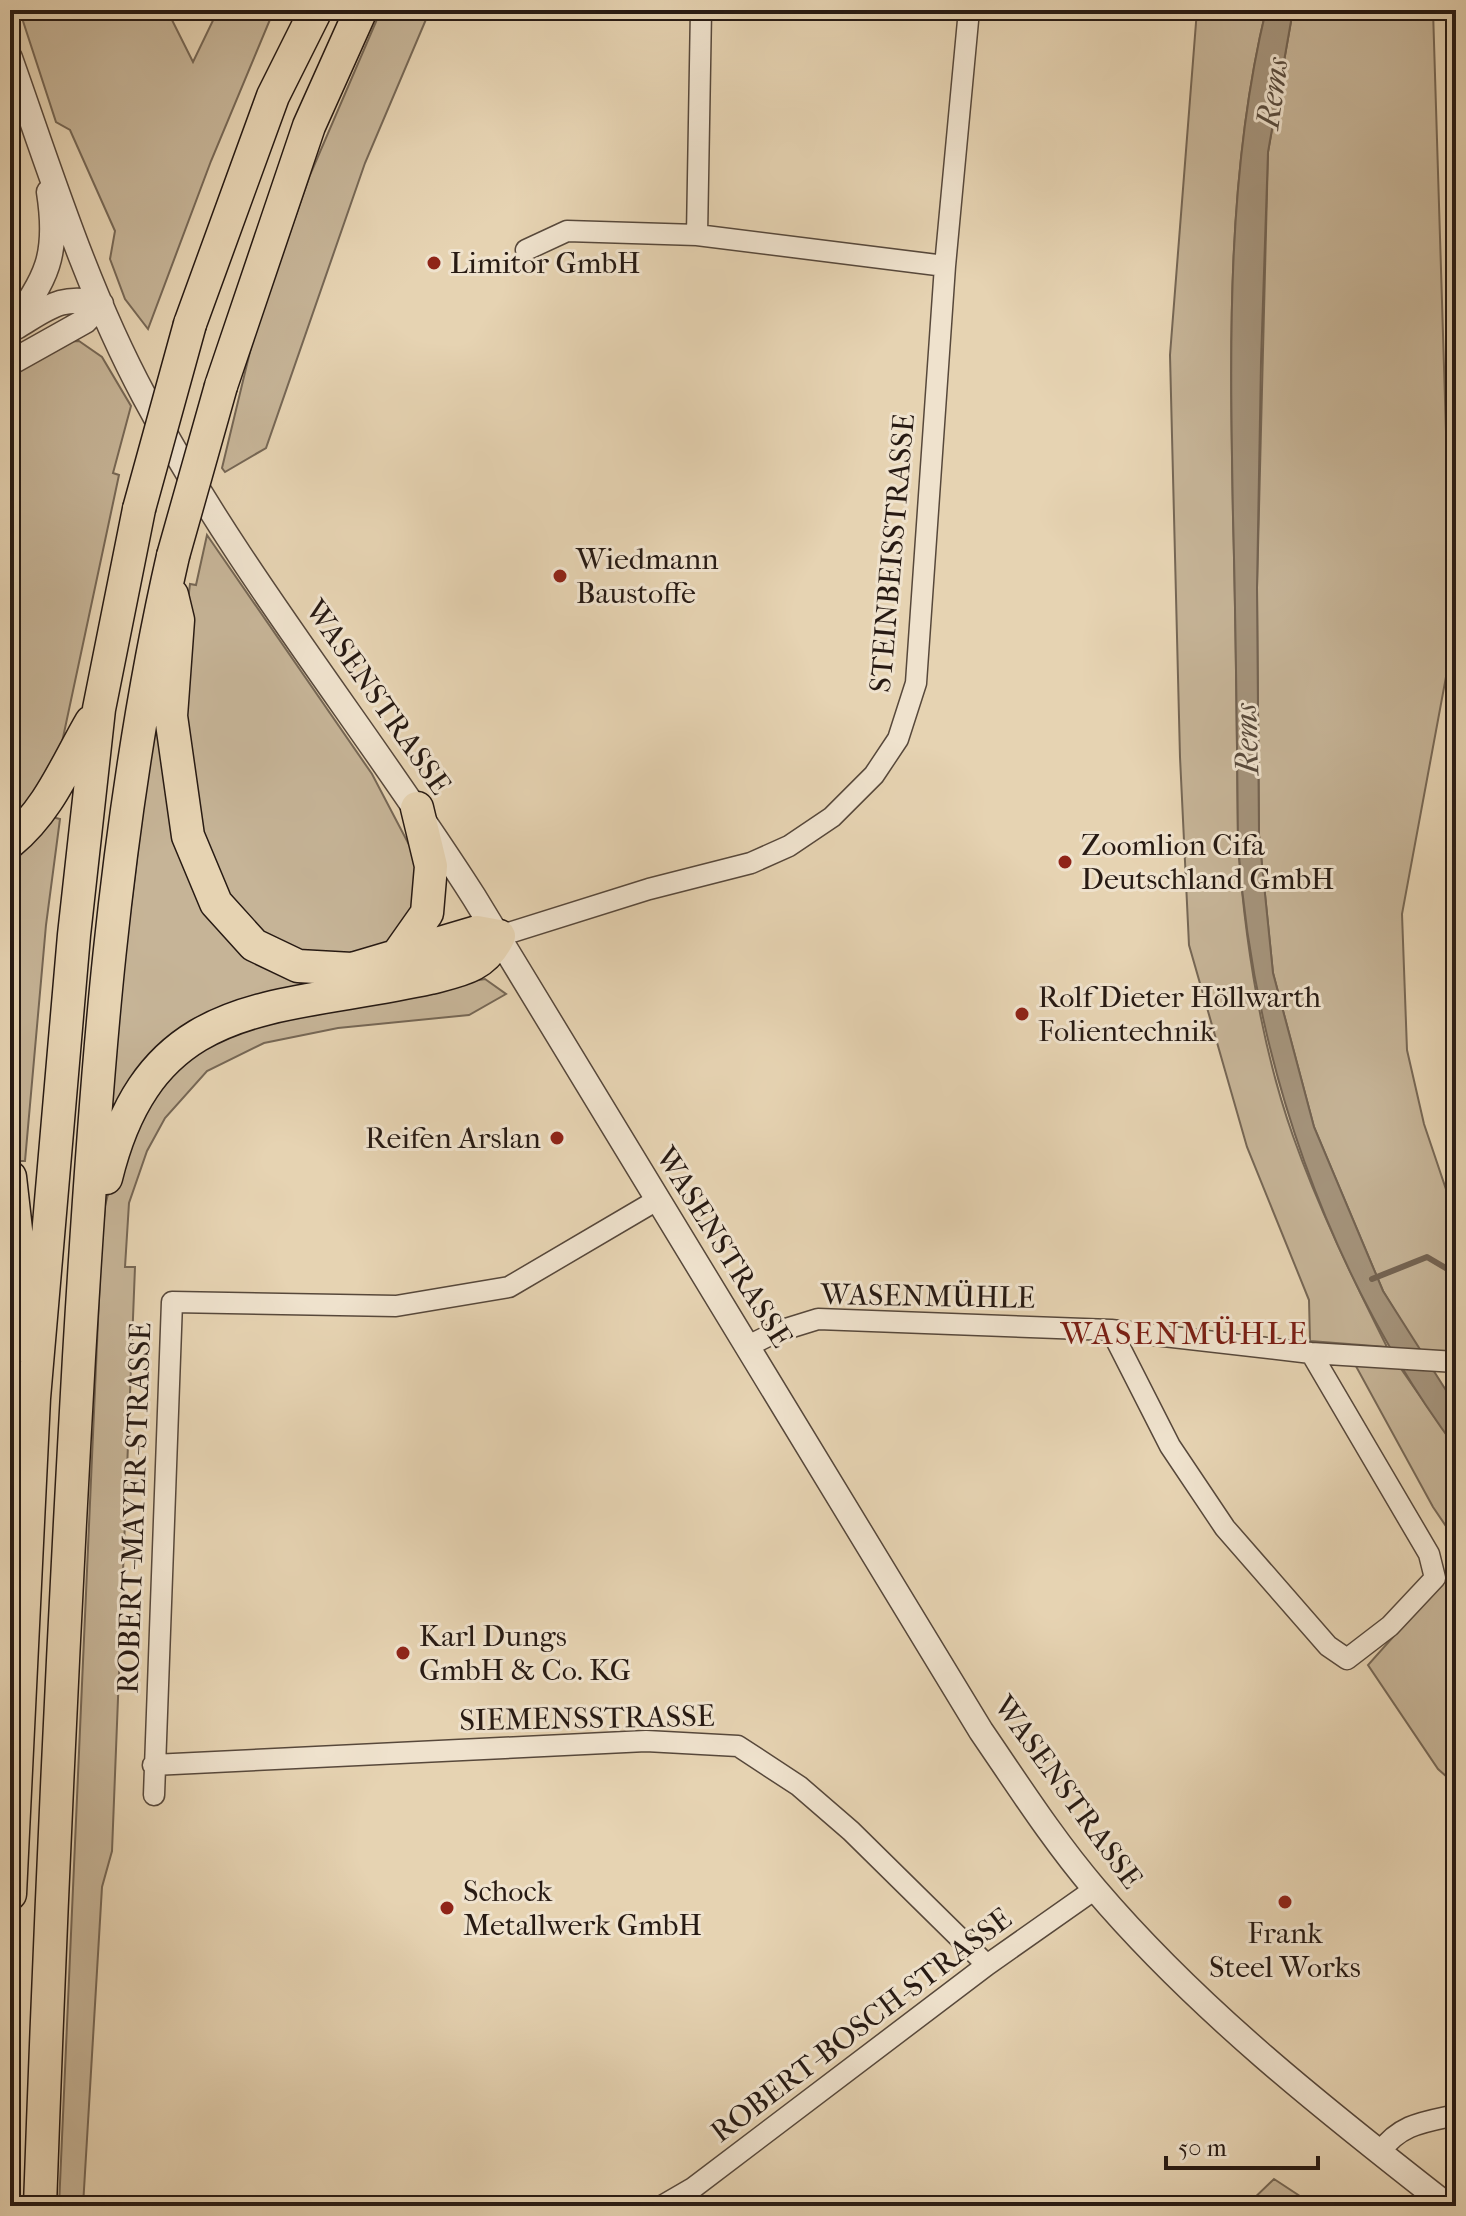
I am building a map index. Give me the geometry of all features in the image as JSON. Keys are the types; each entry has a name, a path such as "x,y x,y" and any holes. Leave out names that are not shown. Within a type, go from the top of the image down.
{"highway":[{"path":"10,1894 34,1398 74,935 99,709 139,509 190,324 273,96 316,10"},
{"path":"40,2206 56,1751 86,1238 115,880 149,659 170,567 221,386 309,126 361,10"},
{"path":"86,1238 116,1136 140,1089 172,1053 213,1024 279,1004 368,992 459,971 489,956 499,936 477,932 352,969 298,966 254,945 216,903 188,836 171,716 178,620 170,567"},
{"path":"10,842 30,825 53,793 99,709"},
{"path":"396,957 427,913 431,866 417,808"},
{"path":"10,1177 19,1256 21,1369 34,1398"}],"street":[{"path":"697,235 701,10"},
{"name":"STEINBEISSTRASSE","path":"499,936 649,889 751,863 789,846 832,817 874,775 898,739 916,683 945,266 969,10"},
{"path":"10,58 43,150 52,209 52,253 42,284 10,329"},
{"name":"WASENSTRASSE","path":"43,150 101,304 143,394 200,495 417,808 499,936 981,1731 1095,1889 1153,1952 1208,2004 1380,2152 1448,2206"},
{"path":"526,250 567,231 697,235 945,266"},
{"path":"10,329 60,301 78,298 101,304 85,321 10,363"},
{"name":"ROBERT-MAYER-STRASSE","path":"154,1795 172,1302 396,1306 509,1287 657,1200"},
{"name":"WASENMÜHLE","path":"748,1346 776,1332 818,1319 1111,1330 1311,1353 1362,1353 1456,1362"},
{"path":"1111,1330 1170,1446 1225,1528 1328,1646 1347,1659 1390,1626 1435,1578 1429,1554 1311,1353"},
{"name":"SIEMENSSTRASSE","path":"153,1765 646,1741 738,1746 799,1786 851,1831 987,1965"},
{"name":"ROBERT-BOSCH-STRASSE","path":"662,2206 693,2188 987,1965 1095,1889"},
{"path":"1380,2152 1392,2135 1412,2124 1456,2115"}],"shaded area":[{"path":"38,10 167,10 193,62 218,10 274,10 211,161 148,329 125,299 110,259 115,231 70,130 56,122 22,18"},
{"path":"381,10 430,10 365,163 266,448 225,472 222,468 254,335 310,175"},
{"path":"1197,10 1266,10 1244,135 1233,262 1232,453 1238,844 1250,955 1271,1064 1293,1136 1325,1216 1387,1347 1310,1341 1309,1300 1247,1147 1189,945 1180,757 1170,355"},
{"path":"1293,10 1433,10 1447,464 1456,532 1456,623 1402,914 1407,1050 1424,1124 1456,1219 1456,1354 1420,1352 1383,1291 1314,1127 1273,973 1259,835 1257,588 1268,152"},
{"path":"1446,10 1456,10 1456,211 1452,70"},
{"path":"79,341 102,357 131,406 113,473 119,475 61,747 49,779 10,829 10,368 55,342"},
{"path":"207,535 372,774 416,858 419,892 410,919 392,942 368,957 305,958 240,920 195,842 181,661 190,584 196,585"},
{"path":"154,721 161,724 208,910 334,981 236,1007 183,1031 160,1049 137,1074 115,1105 107,1100"},
{"path":"52,817 60,819 46,925 25,1161 19,1161 10,1122 10,856"},
{"path":"485,979 506,994 469,1015 338,1028 264,1043 207,1071 165,1118 147,1151 129,1203 125,1267 135,1267 112,1851 102,1887 83,2206 59,2206 101,1253 105,1206 122,1139 199,1042 263,1017"},
{"path":"1352,1359 1397,1363 1456,1448 1456,1541 1433,1507"},
{"path":"1452,1571 1456,1575 1456,1785 1438,1769 1368,1665"},
{"path":"1274,2179 1315,2206 1246,2206"}],"water":[{"name":"Rems","path":"1266,10 1293,10 1268,152 1261,362 1257,588 1259,835 1273,973 1314,1127 1383,1291 1456,1406 1456,1448 1410,1381 1334,1237 1304,1161 1280,1084 1260,1005 1246,925 1238,844 1232,453 1233,262 1244,135"}],"waterway":[{"path":"1372,1279 1427,1257 1456,1274"}],"place":[{"name":"Limitor GmbH","path":"434,263"},
{"name":"Wiedmann Baustoffe","path":"560,576"},
{"name":"Zoomlion Cifa Deutschland GmbH","path":"1065,862"},
{"name":"Rolf Dieter Höllwarth Folientechnik","path":"1022,1014"},
{"name":"Reifen Arslan","path":"557,1138"},
{"name":"Karl Dungs GmbH & Co. KG","path":"403,1653"},
{"name":"Frank Steel Works","path":"1285,1902"},
{"name":"Schock Metallwerk GmbH","path":"447,1908"}],"district":[{"name":"WASENMÜHLE","path":"1185,1333"}]}
